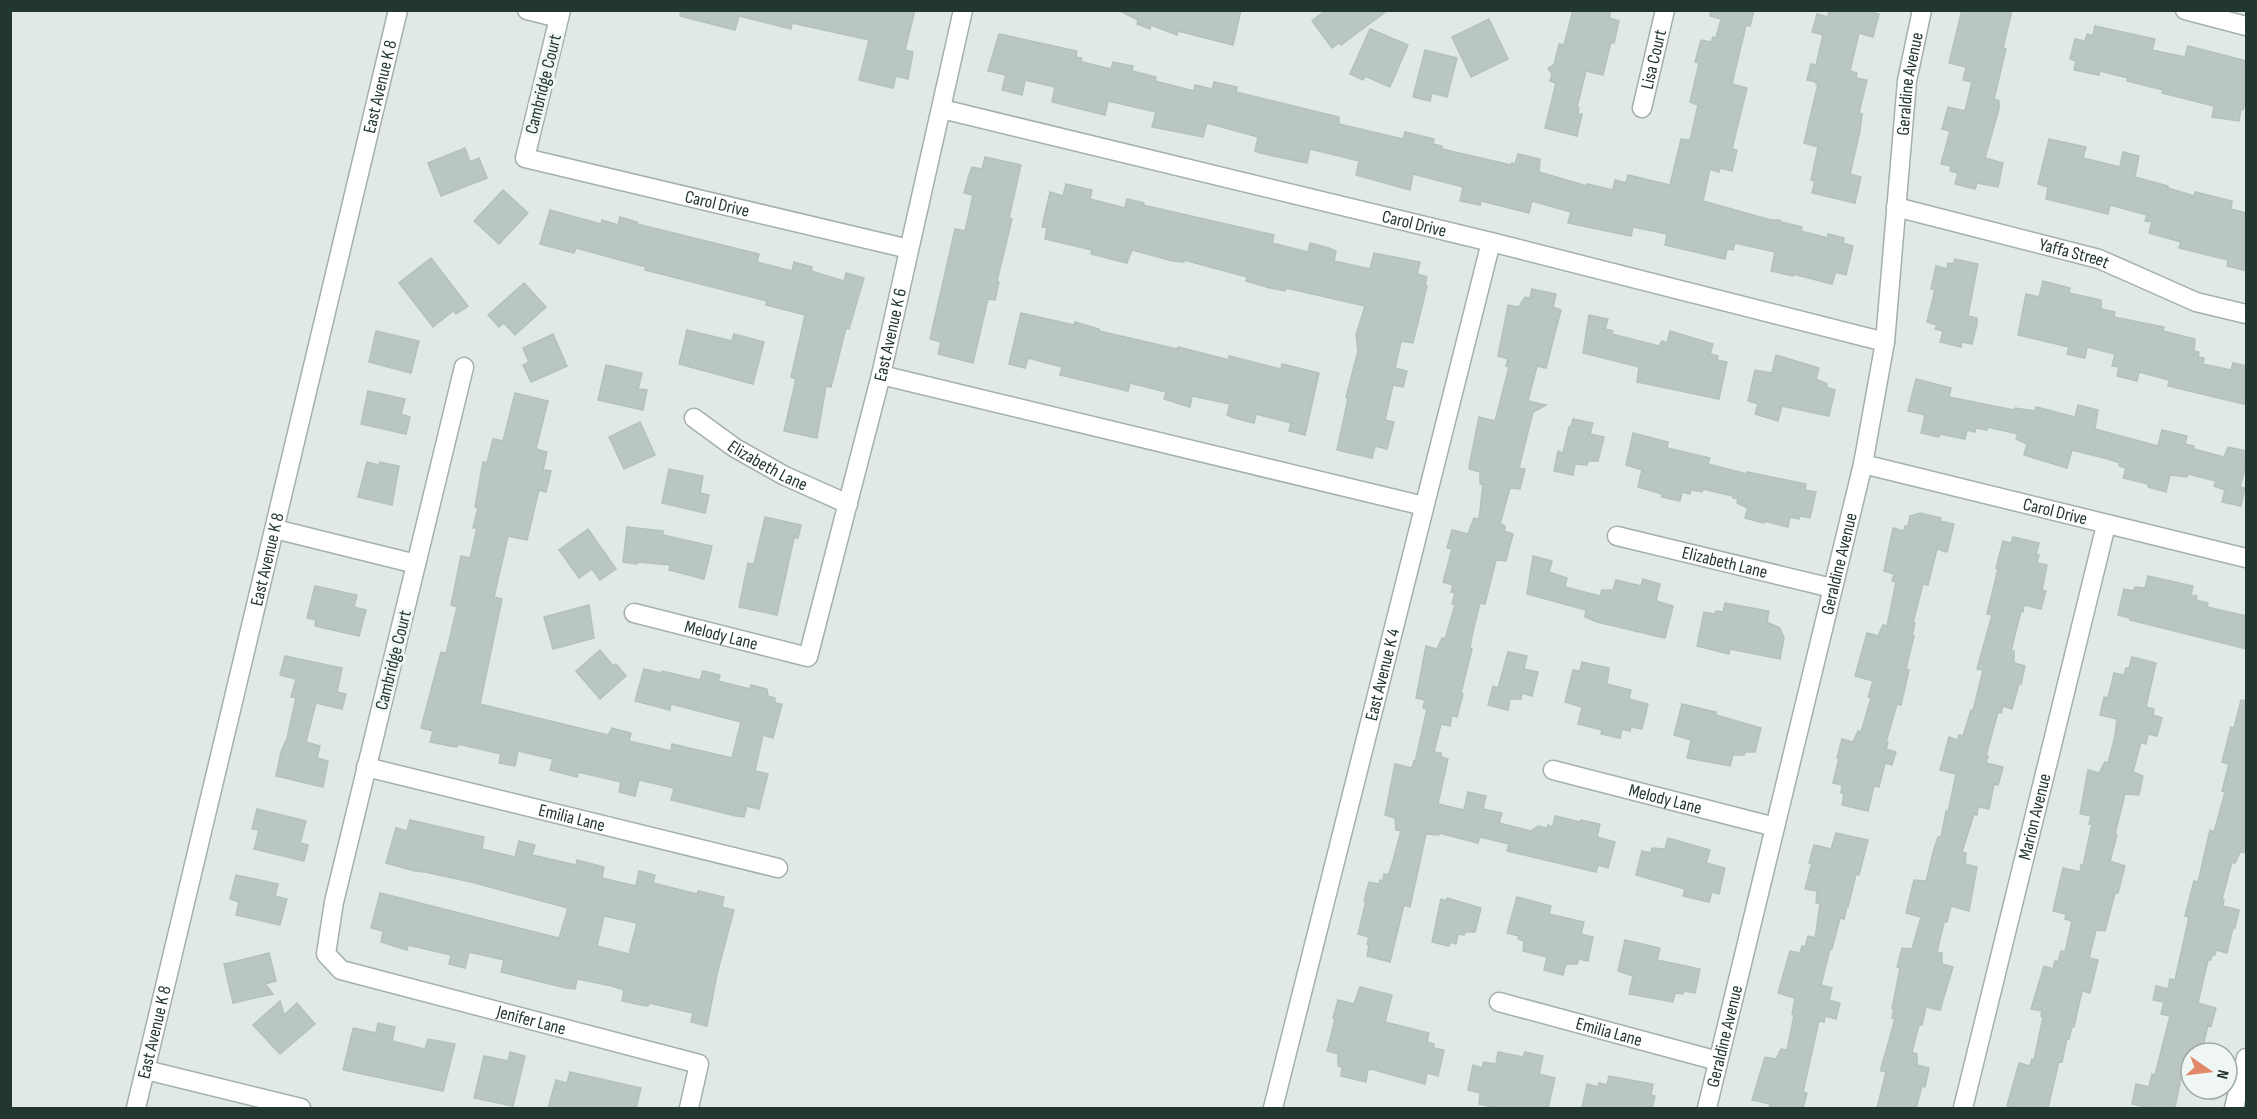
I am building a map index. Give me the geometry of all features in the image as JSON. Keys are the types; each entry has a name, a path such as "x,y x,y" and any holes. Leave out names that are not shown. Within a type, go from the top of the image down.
{"street":[{"name":"East Avenue K 8","path":"136,1108 398,10"},
{"path":"527,10 560,14"},
{"name":"East Avenue K 6","path":"808,657 881,375 963,10"},
{"name":"Lisa Court","path":"1642,108 1665,10"},
{"name":"Geraldine Avenue","path":"1707,1108 1863,464 1885,342 1907,81 1922,10"},
{"path":"2185,10 2247,26"},
{"name":"Cambridge Court","path":"525,158 560,14"},
{"name":"Carol Drive","path":"942,109 1491,242 1885,342"},
{"name":"Carol Drive","path":"525,158 909,249"},
{"name":"Yaffa Street","path":"1896,207 2099,259 2196,302 2247,314"},
{"name":"East Avenue K 4","path":"1273,1108 1491,242"},
{"name":"Cambridge Court","path":"326,954 334,902 464,367"},
{"path":"881,375 1425,506"},
{"name":"Elizabeth Lane","path":"694,418 735,448 775,470 848,504"},
{"name":"Carol Drive","path":"1863,464 2247,558"},
{"name":"Marion Avenue","path":"1963,1108 2106,525"},
{"path":"275,529 416,564"},
{"name":"Elizabeth Lane","path":"1617,536 1832,588"},
{"name":"Melody Lane","path":"634,613 808,657"},
{"name":"Emilia Lane","path":"366,767 778,868"},
{"name":"Melody Lane","path":"1554,771 1775,827"},
{"name":"Jenifer Lane","path":"326,954 341,970 699,1064 689,1108"},
{"name":"Emilia Lane","path":"1498,1002 1718,1061"},
{"path":"2234,1108 2247,1058"},
{"path":"146,1070 301,1108"}],"building":[{"path":"681,10 915,10 905,50 913,52 908,79 896,76 893,88 859,80 869,40 792,23 791,29 739,16 735,30 680,16"},
{"path":"1118,10 1241,10 1233,45 1178,31 1177,35 1151,25 1150,29 1137,24 1138,20"},
{"path":"1326,10 1388,10 1341,45 1339,43 1332,48 1312,21"},
{"path":"1573,10 1611,10 1609,18 1619,21 1603,75 1586,71 1577,107 1579,108 1578,114 1582,114 1577,136 1545,128 1556,83 1550,81 1552,74 1548,68 1554,65 1559,44 1564,45"},
{"path":"1711,10 1754,10 1750,26 1746,25 1732,84 1747,88 1732,149 1737,150 1732,171 1720,168 1719,172 1710,169 1703,201 1771,220 1780,220 1802,227 1801,231 1828,238 1828,234 1844,238 1843,243 1853,246 1846,275 1836,272 1832,284 1771,271 1775,252 1735,243 1733,250 1727,249 1725,259 1665,245 1667,234 1633,227 1631,236 1568,223 1571,212 1532,201 1529,213 1481,201 1480,205 1460,201 1463,187 1413,174 1410,190 1356,175 1359,161 1331,154 1310,149 1307,163 1260,153 1255,151 1258,137 1207,123 1203,137 1152,127 1156,112 1108,101 1105,115 1052,102 1055,87 1025,80 1022,95 1002,90 1006,75 988,71 999,34 1077,51 1076,57 1081,58 1082,62 1111,69 1113,62 1133,66 1132,71 1156,77 1155,81 1194,91 1195,85 1212,89 1214,82 1237,87 1236,92 1339,117 1339,124 1403,139 1405,132 1434,139 1433,144 1442,146 1442,149 1511,165 1515,164 1518,154 1540,159 1539,172 1587,186 1587,184 1613,190 1615,180 1626,183 1628,175 1670,185 1681,139 1690,140 1698,105 1690,102 1699,63 1695,62 1701,40 1711,42 1713,37 1716,38 1721,19 1710,16"},
{"path":"1829,10 1863,10 1879,14 1873,37 1859,33 1850,71 1857,73 1856,78 1867,80 1859,113 1862,114 1860,131 1850,174 1861,177 1855,203 1812,193 1815,181 1811,180 1818,147 1804,143 1818,84 1807,80 1811,64 1816,65 1823,35 1812,32 1817,14 1828,17"},
{"path":"1962,10 2012,10 2003,48 2006,49 1994,99 1999,101 1999,109 1985,158 2003,163 1998,187 1977,183 1975,189 1955,184 1958,173 1950,171 1951,166 1941,164 1950,131 1942,129 1948,107 1965,111 1972,82 1963,80 1966,67 1949,63"},
{"path":"1489,19 1508,59 1471,77 1452,37"},
{"path":"2095,26 2155,39 2152,50 2185,57 2188,46 2247,61 2247,104 2245,103 2243,110 2241,109 2239,121 2212,117 2214,106 2162,93 2163,90 2127,81 2128,78 2100,71 2099,75 2074,70 2076,61 2070,59 2075,39 2085,41 2087,34 2093,36"},
{"path":"1370,29 1408,45 1390,87 1365,76 1363,80 1350,74"},
{"path":"1425,50 1457,58 1447,97 1432,93 1430,101 1413,97"},
{"path":"2049,139 2086,147 2083,158 2120,167 2123,152 2139,156 2135,177 2194,196 2195,192 2232,201 2231,209 2247,213 2247,271 2227,266 2228,260 2179,248 2181,242 2149,233 2152,222 2145,221 2147,215 2110,205 2108,214 2046,199 2048,187 2038,184"},
{"path":"465,148 470,162 479,158 487,178 441,196 428,163"},
{"path":"985,157 1021,165 995,300 988,299 973,363 938,354 941,342 930,339 955,229 965,231 973,195 964,193 969,175 972,167 982,169"},
{"path":"1066,184 1092,190 1090,199 1125,208 1127,199 1144,203 1143,205 1274,235 1272,243 1308,252 1310,243 1329,248 1336,251 1334,261 1370,269 1374,253 1420,262 1417,274 1427,277 1425,285 1427,286 1413,343 1401,341 1395,368 1407,371 1403,387 1393,385 1385,420 1394,422 1387,449 1375,446 1372,458 1337,450 1348,398 1346,397 1358,351 1356,335 1365,306 1286,288 1285,291 1270,288 1246,281 1247,277 1184,260 1184,262 1173,261 1132,250 1127,263 1091,254 1092,250 1045,239 1047,228 1042,227 1050,192 1063,196"},
{"path":"503,190 528,213 499,244 474,221"},
{"path":"550,210 601,224 602,220 618,225 620,217 637,222 637,224 759,254 757,262 792,271 794,262 812,267 811,271 844,281 846,273 864,278 849,329 846,328 831,387 826,386 817,438 784,431 796,379 791,377 805,315 766,305 767,301 645,270 646,267 576,248 574,253 540,244"},
{"path":"431,258 468,306 456,314 453,311 433,327 399,283"},
{"path":"1955,259 1978,264 1968,316 1977,318 1977,324 1972,344 1962,342 1961,347 1940,342 1943,331 1935,329 1937,325 1927,322 1935,290 1931,289 1936,266 1947,269 1948,263 1953,264"},
{"path":"2043,281 2070,288 2069,293 2101,300 2101,309 2115,312 2114,317 2164,327 2163,331 2195,339 2194,351 2199,352 2198,357 2204,358 2203,364 2231,370 2233,363 2247,366 2247,393 2244,404 2168,386 2169,380 2139,372 2137,381 2117,376 2119,367 2112,366 2115,354 2087,347 2085,358 2067,354 2069,347 2018,335 2026,294 2039,297"},
{"path":"524,283 546,307 515,335 504,323 499,327 488,315"},
{"path":"1532,289 1556,294 1553,307 1561,310 1546,368 1537,366 1528,401 1546,405 1533,412 1519,468 1525,469 1520,489 1510,488 1500,524 1505,526 1504,531 1513,534 1506,561 1496,560 1485,604 1480,603 1457,717 1452,715 1450,726 1441,724 1434,752 1441,753 1441,757 1448,759 1438,804 1464,810 1468,792 1486,796 1483,809 1502,813 1499,823 1531,831 1538,826 1553,827 1555,816 1580,822 1581,820 1600,824 1597,837 1615,842 1608,868 1598,865 1596,872 1507,851 1509,844 1480,837 1478,843 1439,833 1439,835 1426,834 1410,907 1404,905 1390,962 1367,956 1369,937 1358,934 1366,901 1364,901 1369,882 1379,884 1380,880 1383,881 1384,874 1388,875 1391,868 1401,831 1396,830 1395,818 1385,815 1395,764 1412,768 1415,762 1427,709 1423,708 1425,700 1416,698 1426,646 1437,649 1442,638 1445,639 1455,605 1452,604 1455,593 1451,592 1453,585 1443,582 1452,549 1447,548 1452,530 1468,534 1474,518 1479,519 1483,484 1480,484 1480,472 1469,469 1479,417 1495,421 1509,367 1506,366 1508,359 1498,356 1508,305 1519,307 1525,297 1530,298"},
{"path":"1021,313 1074,325 1075,322 1099,329 1099,331 1229,360 1229,356 1281,369 1282,364 1319,373 1305,435 1289,431 1291,423 1256,414 1254,423 1234,418 1227,415 1230,404 1192,396 1190,407 1164,399 1166,392 1130,383 1128,391 1060,375 1062,367 1028,358 1025,368 1009,364"},
{"path":"1589,315 1608,319 1605,329 1613,331 1612,334 1659,346 1662,341 1667,343 1670,331 1713,344 1710,354 1718,356 1717,360 1727,362 1719,399 1637,382 1639,367 1583,353"},
{"path":"687,330 732,341 734,334 764,342 753,384 679,364"},
{"path":"376,331 419,341 411,373 369,362"},
{"path":"553,334 567,366 531,382 523,365 529,362 523,348"},
{"path":"1776,355 1819,368 1816,379 1827,384 1826,387 1835,390 1829,416 1782,406 1778,421 1755,414 1758,404 1748,401 1755,370 1772,373"},
{"path":"606,365 642,373 638,389 647,390 643,410 598,400"},
{"path":"1916,379 1951,388 1949,397 2014,410 2015,408 2035,411 2036,407 2075,417 2078,405 2098,410 2095,429 2158,446 2162,430 2187,436 2185,444 2194,446 2194,449 2224,457 2228,447 2247,451 2247,461 2240,487 2245,488 2241,506 2222,502 2225,490 2214,486 2216,481 2188,474 2187,477 2170,475 2166,492 2148,487 2148,484 2123,478 2126,468 2108,459 2072,450 2067,468 2024,455 2027,444 2016,439 2018,434 1987,427 1987,430 1976,428 1975,432 1967,430 1965,439 1921,433 1925,415 1908,411"},
{"path":"368,391 405,399 401,414 410,417 406,434 361,424"},
{"path":"515,393 548,401 536,449 547,452 543,470 551,471 546,492 539,490 527,540 508,536 494,597 502,599 480,704 608,735 612,728 631,733 629,741 671,751 672,744 732,758 741,722 671,704 670,710 635,701 644,669 700,680 703,671 720,675 718,681 750,689 751,685 767,689 768,696 775,698 775,703 782,704 773,738 763,735 755,771 768,774 759,809 747,806 744,817 736,816 671,800 674,788 639,780 635,796 619,792 621,782 578,772 577,777 550,770 553,759 518,751 515,766 499,763 501,754 458,744 457,747 430,742 433,731 421,728 441,652 446,653 457,607 451,605 461,556 470,558 477,528 473,528 478,508 475,507 483,462 487,463 493,439 503,441"},
{"path":"1573,419 1593,423 1590,434 1604,437 1598,461 1588,461 1587,465 1575,464 1573,475 1554,471 1558,451 1563,453"},
{"path":"640,422 655,455 624,469 609,437"},
{"path":"1633,433 1668,442 1667,448 1710,458 1708,464 1747,474 1747,472 1806,484 1805,490 1816,492 1810,518 1790,517 1788,527 1764,521 1764,523 1745,518 1748,508 1737,503 1738,499 1733,496 1703,489 1702,492 1691,490 1690,494 1682,492 1680,501 1662,497 1662,494 1638,487 1642,470 1626,465"},
{"path":"367,462 399,466 392,505 358,497"},
{"path":"669,469 703,476 700,493 709,495 705,513 662,503"},
{"path":"1920,513 1954,524 1947,552 1937,549 1928,585 1923,584 1913,623 1915,623 1912,636 1914,636 1901,705 1897,704 1886,742 1888,742 1886,749 1896,752 1892,765 1885,763 1879,787 1874,786 1868,811 1842,805 1844,794 1841,793 1842,785 1833,783 1839,758 1837,758 1842,739 1853,742 1858,731 1861,732 1871,698 1868,697 1873,681 1855,676 1867,633 1878,636 1883,625 1887,626 1896,582 1892,581 1894,574 1884,571 1893,528 1904,531 1905,526 1908,526 1910,516"},
{"path":"765,517 801,525 798,538 794,538 777,615 739,607 748,563 754,564"},
{"path":"627,527 663,531 663,535 712,546 704,579 669,570 670,565 623,562"},
{"path":"588,529 616,569 600,580 592,569 579,578 559,550"},
{"path":"2013,537 2039,543 2037,563 2047,565 2042,590 2046,591 2041,609 2024,605 2023,612 2021,611 2011,651 2014,651 2014,663 2025,666 2021,684 2019,684 2012,709 2003,706 2001,713 1998,712 1986,756 1988,756 1986,763 2003,767 1998,785 1994,784 1989,809 1978,807 1977,815 1974,814 1962,852 1966,853 1965,864 1977,867 1969,911 1951,906 1947,922 1944,922 1937,952 1942,953 1942,964 1953,967 1940,1010 1926,1007 1912,1052 1917,1054 1917,1065 1929,1068 1925,1087 1922,1086 1916,1108 1877,1108 1886,1072 1881,1071 1881,1068 1895,1019 1892,1018 1894,1009 1892,1009 1900,968 1897,967 1902,948 1912,949 1921,917 1906,913 1914,880 1926,881 1938,837 1941,837 1956,774 1940,770 1949,737 1958,740 1959,735 1963,736 1971,710 1973,711 1983,670 1977,669 1992,615 1987,614 1998,569 1996,568 2003,541 2011,543"},
{"path":"1533,556 1552,561 1549,572 1567,578 1565,587 1600,596 1602,590 1613,590 1616,580 1641,586 1643,579 1660,584 1656,601 1673,606 1665,638 1597,622 1585,617 1586,610 1527,594"},
{"path":"2148,576 2193,586 2191,595 2197,596 2196,600 2208,603 2207,607 2247,616 2247,649 2118,615 2124,589 2133,591 2135,587 2145,588"},
{"path":"315,586 357,595 354,607 366,610 359,636 315,626 316,620 307,618"},
{"path":"1725,603 1769,611 1767,622 1780,628 1784,638 1780,659 1730,649 1729,654 1697,646 1704,612 1715,614 1716,611 1723,612"},
{"path":"589,605 594,638 553,649 544,617"},
{"path":"600,650 613,666 616,664 626,676 600,699 576,671"},
{"path":"1508,652 1527,656 1524,669 1538,672 1532,696 1522,693 1521,699 1510,699 1508,710 1488,705 1493,686 1498,688"},
{"path":"285,656 342,668 337,692 346,694 342,709 316,703 306,742 320,746 317,758 328,761 323,787 276,776 296,698 291,697 296,679 280,675"},
{"path":"2132,657 2156,663 2146,707 2154,709 2153,715 2162,718 2157,736 2148,734 2146,744 2141,742 2133,772 2143,776 2139,795 2125,794 2110,861 2125,866 2118,893 2115,893 2105,931 2096,930 2089,958 2098,960 2090,993 2082,991 2074,1027 2072,1027 2069,1039 2067,1038 2062,1062 2059,1061 2048,1108 2007,1106 2019,1063 2030,1066 2032,1059 2034,1060 2043,1017 2041,1016 2042,1011 2031,1009 2044,966 2053,969 2061,951 2065,952 2072,921 2065,919 2066,914 2053,911 2063,868 2080,872 2081,865 2083,866 2092,824 2089,824 2091,816 2080,814 2088,770 2099,773 2105,762 2108,763 2115,736 2117,719 2100,715 2104,697 2108,698 2114,673 2124,675"},
{"path":"1582,662 1609,668 1607,684 1631,690 1629,699 1648,704 1642,729 1631,727 1630,731 1622,729 1620,738 1601,734 1602,730 1578,724 1582,707 1565,702 1573,670 1580,671"},
{"path":"2241,700 2247,701 2247,853 2240,852 2235,863 2232,862 2222,899 2224,900 2223,906 2239,910 2227,953 2216,950 2211,960 2208,960 2198,1003 2216,1008 2204,1041 2179,1041 2179,1088 2175,1108 2150,1108 2132,1104 2136,1084 2149,1087 2152,1074 2155,1075 2170,1016 2161,1014 2164,1002 2153,1000 2156,986 2168,989 2170,979 2175,980 2189,917 2185,916 2194,881 2198,882 2210,830 2214,832 2225,792 2222,791 2229,764 2222,762 2231,727 2234,728"},
{"path":"1682,704 1716,712 1716,715 1761,728 1755,752 1733,755 1730,766 1687,758 1691,740 1674,735"},
{"path":"257,809 306,821 300,843 308,845 304,861 254,849 259,830 252,829"},
{"path":"410,820 484,837 482,849 515,857 519,841 535,845 532,855 576,865 577,860 604,867 602,878 636,886 639,871 655,875 653,883 697,894 698,891 724,897 722,907 734,910 717,974 707,1026 691,1022 693,1013 649,1003 648,1006 622,1001 624,990 612,986 577,979 575,989 566,988 501,972 504,960 469,952 465,968 449,964 451,955 408,945 407,950 381,942 383,931 371,928 380,893 559,938 568,908 471,882 386,863 396,828 407,831","holes":["604,916 637,923 629,954 597,946"]},
{"path":"1836,833 1868,840 1844,919 1840,918 1821,985 1832,988 1829,1000 1840,1003 1836,1019 1825,1016 1824,1022 1819,1021 1803,1092 1807,1093 1803,1108 1769,1108 1770,1104 1752,1100 1765,1057 1776,1059 1781,1049 1787,1050 1795,998 1778,993 1790,951 1800,953 1802,946 1805,947 1808,936 1815,938 1820,904 1816,903 1817,891 1805,889 1812,863 1809,863 1814,845 1831,849"},
{"path":"1668,838 1710,850 1706,863 1725,868 1719,894 1712,892 1709,902 1683,896 1685,889 1636,875 1642,851 1651,853 1652,848 1665,849"},
{"path":"236,875 278,884 275,896 287,899 280,925 236,915 239,902 230,899"},
{"path":"1517,897 1551,906 1549,914 1584,922 1581,934 1593,937 1588,961 1579,959 1577,964 1566,964 1563,975 1544,970 1547,957 1523,951 1524,941 1518,939 1519,936 1507,933"},
{"path":"1447,898 1481,908 1475,932 1458,934 1456,944 1450,942 1449,946 1432,942 1441,899 1446,901"},
{"path":"1625,940 1660,948 1657,960 1700,969 1695,993 1684,991 1683,994 1675,993 1673,1002 1629,994 1633,976 1618,971"},
{"path":"269,953 276,981 265,984 273,994 233,1003 224,964"},
{"path":"1360,987 1392,995 1385,1022 1429,1033 1427,1042 1434,1044 1434,1048 1444,1050 1438,1076 1427,1073 1425,1084 1371,1069 1368,1070 1366,1082 1341,1076 1342,1067 1338,1066 1338,1054 1327,1051 1335,1019 1333,1018 1338,1000 1354,1004"},
{"path":"280,1001 284,1015 297,1003 315,1024 280,1054 253,1025"},
{"path":"378,1023 395,1027 392,1041 425,1049 428,1039 455,1044 443,1091 343,1070 353,1029 376,1033"},
{"path":"510,1052 525,1056 513,1106 474,1098 484,1056 508,1061"},
{"path":"1498,1052 1523,1057 1525,1052 1543,1056 1539,1074 1555,1078 1548,1108 1497,1108 1479,1104 1480,1093 1468,1090 1473,1065 1482,1068 1484,1062 1496,1064"},
{"path":"570,1072 641,1088 636,1108 548,1108 556,1080 567,1083"},
{"path":"1609,1076 1653,1084 1651,1095 1655,1096 1652,1108 1582,1108 1587,1084 1598,1087 1599,1083 1607,1085"}]}
